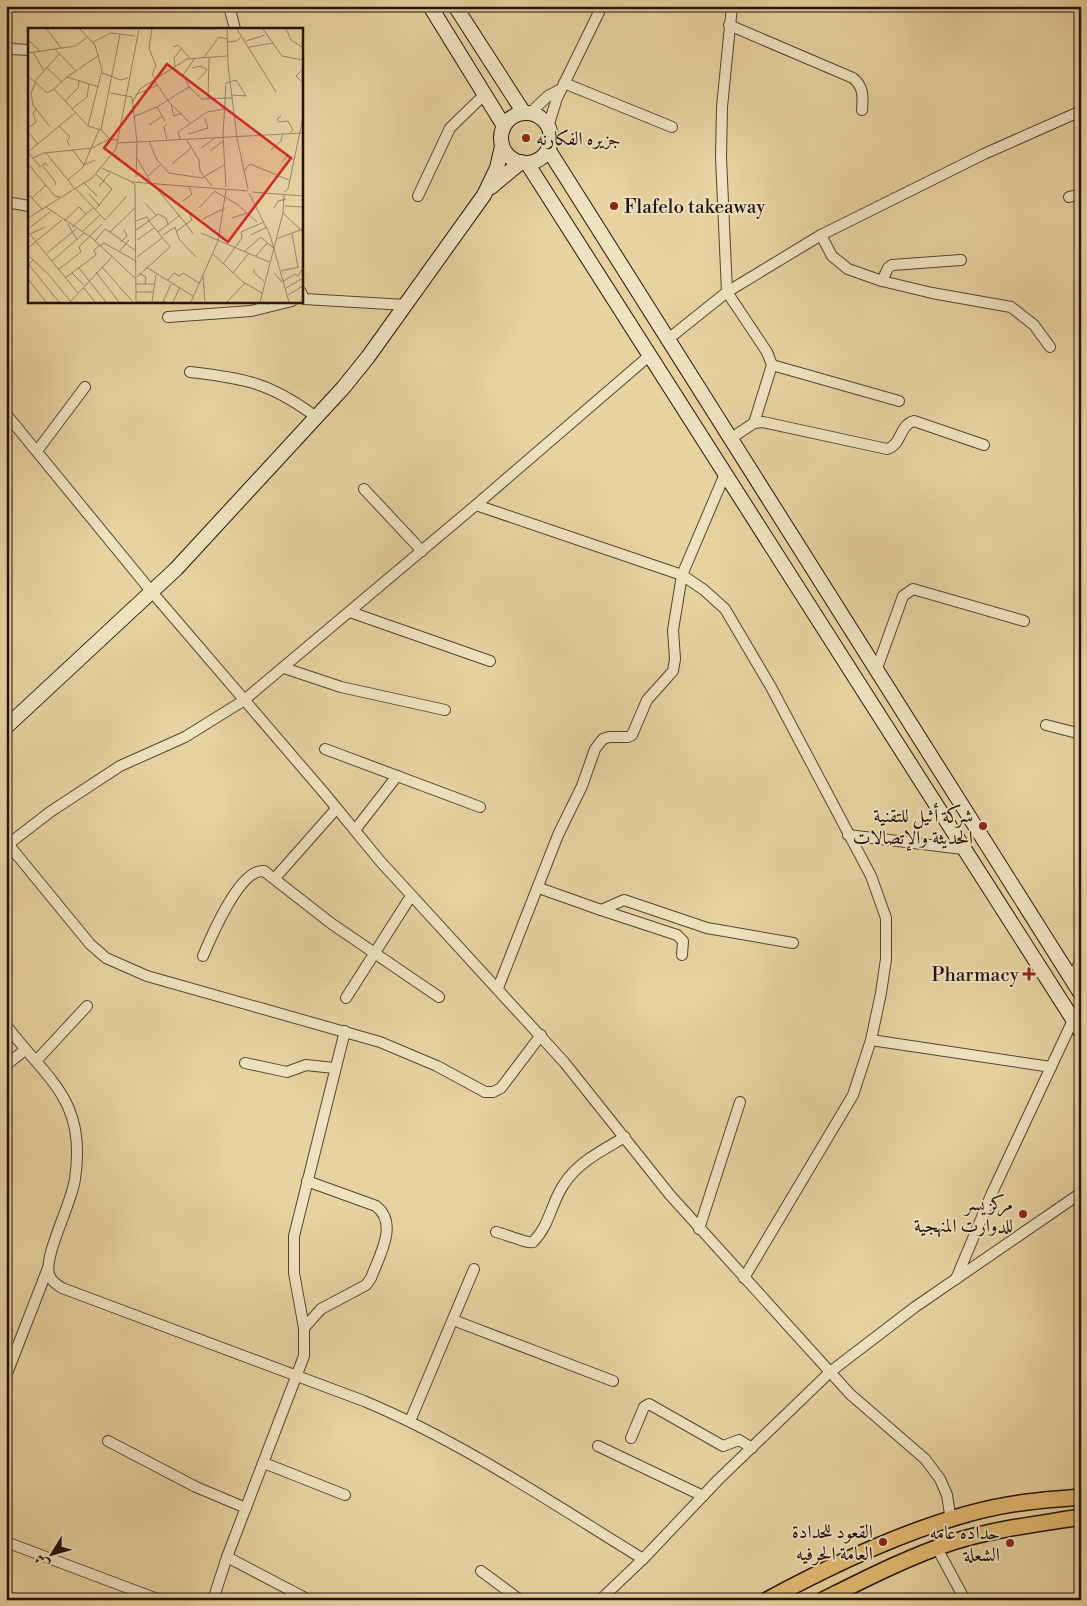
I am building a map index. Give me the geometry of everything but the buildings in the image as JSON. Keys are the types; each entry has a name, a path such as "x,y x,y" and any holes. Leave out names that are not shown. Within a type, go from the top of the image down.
{"main road":[{"path":"430,6 504,126"},
{"path":"455,6 527,113 541,118 548,127 550,135 548,149 539,159 524,162 484,194"},
{"path":"6,727 150,591 176,569 316,417 368,357 484,194 496,168 502,146 501,139 504,126 509,119 527,113"},
{"path":"502,146 509,156 524,162 1081,1032"},
{"path":"548,149 1081,994"},
{"path":"906,758 923,746"},
{"path":"767,1600 892,1540 952,1520 1019,1503 1081,1497"},
{"path":"823,1600 937,1548 985,1534 1081,1517"}],"street":[{"path":"229,6 235,28"},
{"path":"548,127 562,86 602,6"},
{"path":"732,6 722,107 722,156 728,292 767,352 772,365 754,423"},
{"path":"729,25 853,78 860,84 863,93 862,110"},
{"path":"6,45 12,49 28,50"},
{"path":"527,113 562,86"},
{"path":"562,86 672,127"},
{"path":"418,196 450,128 484,94"},
{"path":"667,340 728,292 821,235 984,154 1081,111"},
{"path":"1069,197 1081,194"},
{"path":"6,202 28,206"},
{"path":"821,235 839,264 848,269 882,281 932,294 1011,307 1034,326 1050,347"},
{"path":"882,281 892,265 961,260"},
{"path":"302,297 406,304"},
{"path":"168,317 251,311 288,302"},
{"path":"541,1035 506,1083 493,1092 485,1092 437,1066 380,1042 179,986 126,968 106,958 90,944 7,845 50,812 120,766 185,737 243,701 422,551 649,356"},
{"path":"772,365 899,401"},
{"path":"190,372 238,378 280,392 316,417"},
{"path":"37,451 85,387"},
{"path":"6,414 150,591 243,701 411,896 541,1035 699,1229 850,1394 925,1459 940,1479 947,1495 952,1520"},
{"path":"730,439 754,423 772,424 887,449 894,446 905,426 914,421 984,445"},
{"path":"498,988 539,888 558,835 582,786 594,749 603,739 632,735 647,700 672,671 675,659 673,630 682,575 725,474"},
{"path":"364,489 422,551"},
{"path":"476,505 682,575 704,590 725,609 771,688 871,876 886,918 886,959 872,1040 853,1096 744,1278"},
{"path":"876,671 903,596 913,589 1024,621"},
{"path":"350,612 490,661"},
{"path":"284,668 341,687 445,710"},
{"path":"1046,725 1081,734"},
{"path":"325,749 480,807"},
{"path":"356,830 397,776"},
{"path":"275,878 336,809"},
{"path":"848,835 963,849"},
{"path":"203,956 224,911 251,875 255,872 264,871 316,912 439,997"},
{"path":"539,888 678,935 683,941 682,955"},
{"path":"346,998 373,952 411,896"},
{"path":"601,910 624,900 707,928 793,943"},
{"path":"1072,980 1081,959"},
{"path":"37,1060 87,1006"},
{"path":"956,1280 992,1194 1073,1020"},
{"path":"6,1025 25,1050 37,1060 68,1105 76,1151 75,1178 48,1268 6,1376"},
{"path":"213,1600 227,1557 298,1377 306,1348 295,1282 294,1236 334,1068 345,1031"},
{"path":"872,1040 1051,1067"},
{"path":"6,1065 25,1050"},
{"path":"244,1063 287,1072 306,1065 334,1068"},
{"path":"699,1229 740,1102"},
{"path":"496,1232 528,1243 533,1242 551,1215 564,1183 579,1166 625,1137"},
{"path":"304,1328 321,1309 366,1285 371,1278 388,1228 383,1212 376,1206 307,1181"},
{"path":"600,1600 643,1559 702,1496 830,1372 872,1338 1081,1193"},
{"path":"48,1268 50,1276 62,1288 410,1420 528,1488 643,1559"},
{"path":"410,1420 474,1269"},
{"path":"453,1320 613,1381"},
{"path":"631,1438 644,1407 650,1404 723,1446 739,1440 752,1448"},
{"path":"108,1441 196,1487 246,1508"},
{"path":"598,1446 702,1496"},
{"path":"264,1464 345,1495"},
{"path":"6,1542 160,1600"},
{"path":"937,1548 965,1600"},
{"path":"227,1557 309,1600"},
{"path":"482,1571 520,1600"}],"place":[{"name":"جزيره الفكارنه","path":"526,138"},
{"name":"Flafelo takeaway","path":"614,206"},
{"name":"شركة أثيل للتقنية الحديثة والإتصالات","path":"983,826"},
{"name":"Pharmacy","path":"1029,974"},
{"name":"مركز يسر للدوارت المنهجية","path":"1023,1214"},
{"name":"القعود للحدادة العامة الحرفيه","path":"883,1542"},
{"name":"حداده عامه الشعلة","path":"1010,1543"}]}
